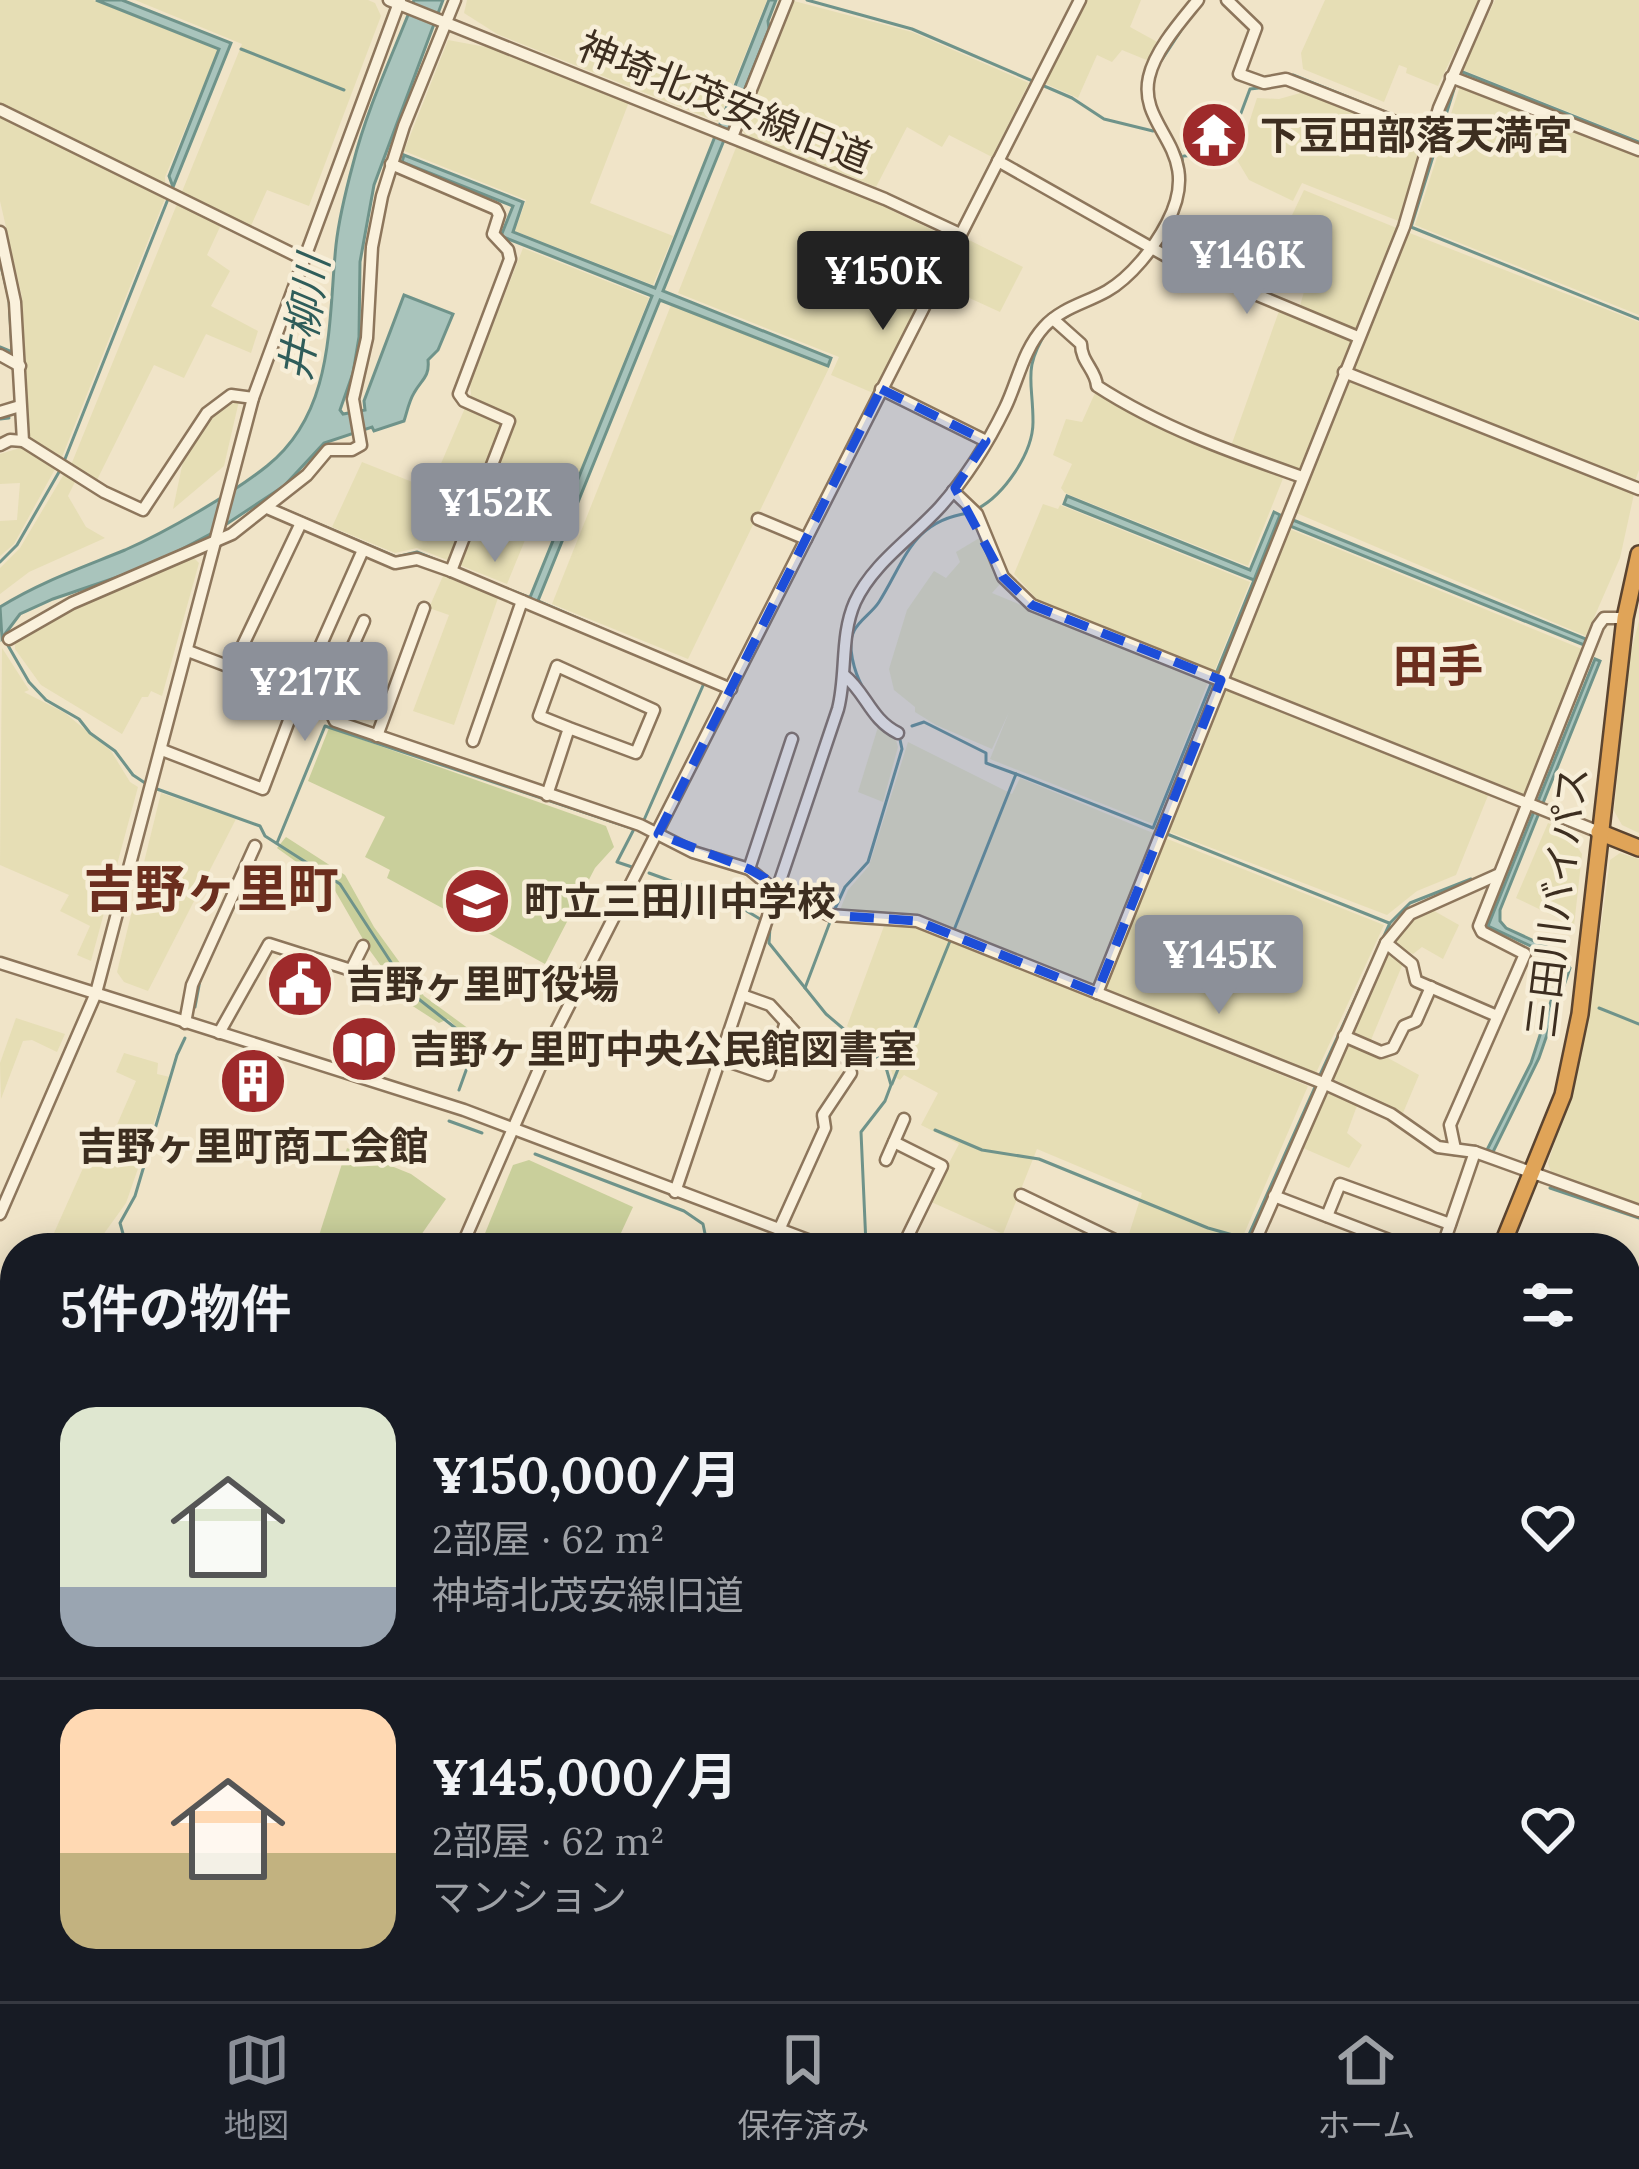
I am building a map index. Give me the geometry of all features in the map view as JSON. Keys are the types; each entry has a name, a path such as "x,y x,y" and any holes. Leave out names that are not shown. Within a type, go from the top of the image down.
{"highway":[{"name":"三田川バイパス","path":"1508,1233 1563,1095 1580,1014 1625,618 1639,554"},
{"path":"1599,832 1639,848"}],"street":[{"path":"9,639 72,603 218,537 267,508 307,475 328,450 358,448 362,433 354,409 367,338 372,247 391,164 455,0"},
{"path":"725,134 787,0"},
{"path":"467,1233 511,1128 1080,0"},
{"path":"675,1192 838,709 845,676 846,627 858,596 880,565 953,490 1006,405 1027,354 1054,322 1123,280 1154,249 1169,219 1180,170 1177,155 1157,121 1148,81 1160,54 1198,0"},
{"path":"1227,0 1256,28 1239,74 1264,83 1286,79 1431,136"},
{"path":"1097,993 1404,227 1451,76 1486,0"},
{"name":"神埼北茂安線旧道","path":"0,1214 96,993 253,398 399,3 885,199 960,234"},
{"path":"1451,76 1639,151"},
{"path":"0,110 303,259"},
{"path":"998,161 1154,249 1358,337"},
{"path":"391,164 496,208 499,215 493,234 510,259 459,394 464,401 509,421 451,571"},
{"path":"0,232 15,302 23,441"},
{"path":"1054,322 1082,344 1081,356 1096,376 1096,386 1134,410 1302,477"},
{"path":"0,356 20,366"},
{"path":"1344,372 1639,489"},
{"path":"881,389 986,441"},
{"path":"0,445 23,441 104,492 143,510 207,413 231,395 253,398"},
{"path":"0,412 20,406"},
{"path":"953,490 975,511 1003,577 1033,605 1599,832"},
{"path":"267,508 395,563 416,559 451,571 731,689"},
{"path":"758,519 806,539"},
{"path":"232,668 301,523"},
{"path":"161,750 263,789 362,550"},
{"path":"473,741 522,601"},
{"path":"377,736 424,608"},
{"path":"1455,1149 1450,1125 1525,954 1479,926 1497,875 1535,806 1598,626 1604,618 1625,618"},
{"path":"327,704 364,621"},
{"path":"188,651 327,704 335,721 658,834 693,852 749,868 777,892 832,916 917,921 1323,1083 1391,1114 1430,1143 1475,1152 1639,1211"},
{"path":"557,666 654,710 637,753 569,728 539,716 557,666"},
{"path":"845,676 871,712 898,733"},
{"path":"547,795 569,728"},
{"path":"749,868 792,739"},
{"path":"185,1023 192,985 254,846"},
{"path":"1258,1233 1386,943 1410,914 1497,875"},
{"path":"1386,943 1412,964 1416,981 1497,1016"},
{"path":"219,1034 269,944 351,970 363,946"},
{"path":"0,963 511,1128 788,1233"},
{"path":"1345,1036 1382,1052 1393,1048 1404,1026 1416,1021 1431,987"},
{"path":"742,994 770,1005 802,1040 850,1067 823,1115 825,1128 782,1231"},
{"path":"721,1059 767,1075 786,1022"},
{"path":"886,1160 904,1119"},
{"path":"894,1142 942,1166 909,1233"},
{"path":"1447,1233 1475,1152"},
{"path":"1327,1216 1340,1184 1450,1224"},
{"path":"1021,1195 1100,1233"},
{"path":"1274,1196 1371,1233"}],"highlighted area":[{"path":"881,389 986,441 955,488 1003,577 1032,605 1221,680 1097,993 917,921 829,915 749,869 658,834"}],"shaded area":[{"path":"0,0 93,0 218,50 165,177 166,196 62,457 29,437 22,297 0,201"},
{"path":"135,0 368,0 381,16 309,206 267,190 250,228 225,216 207,255 230,271 211,306 258,331 251,353 206,334 184,378 154,365 97,480 71,465 242,44"},
{"path":"467,0 767,0 718,122 497,34 464,13"},
{"path":"1086,0 1141,0 1130,27 1161,44 1149,61 1122,50 1112,62 1097,55 1078,98 1044,83"},
{"path":"1325,0 1479,0 1438,86 1406,73 1407,68 1399,65 1384,102 1303,69 1301,53"},
{"path":"1495,0 1639,0 1639,140 1463,70"},
{"path":"794,1 912,32 1029,83 992,157 949,135 942,147 907,127 876,187 745,135 742,129"},
{"path":"448,40 491,48 629,102 590,203 673,236 653,285 515,231 526,200 404,151"},
{"path":"1461,83 1639,156 1639,315 1415,225"},
{"path":"1304,92 1425,139 1401,222 1302,183 1293,201 1249,180 1237,160 1257,98 1279,99"},
{"path":"737,145 943,235 947,245 873,393 831,375 839,357 678,293"},
{"path":"1304,190 1399,229 1356,329 1300,306 1305,288 1288,279 1293,262 1274,253"},
{"path":"1407,232 1639,322 1639,470 1635,481 1351,369"},
{"path":"965,238 1023,267 1000,312 941,285"},
{"path":"523,248 649,298 554,537 530,528 507,584 417,548 395,553 332,527 362,462 430,489 471,394 470,384"},
{"path":"671,305 829,368 688,659 552,604"},
{"path":"1279,311 1353,340 1299,471 1231,446"},
{"path":"1346,378 1634,494 1620,558 1586,636 1294,512"},
{"path":"1101,392 1133,414 1211,450 1284,476 1248,566 1065,493 1061,488 1072,464 1053,455 1066,419 1082,422 1095,393"},
{"path":"239,401 224,466 173,509 186,447 211,413"},
{"path":"23,447 55,469 14,544 0,556 0,521 17,520 20,483 0,484 0,454"},
{"path":"64,474 77,478 68,496 86,527 105,538 29,572 0,594 0,568 20,548"},
{"path":"1043,504 1058,509 1060,505 1250,582 1214,672 1041,604 1014,574"},
{"path":"1287,528 1582,649 1524,794 1228,677"},
{"path":"981,537 1001,583 992,593 1208,682 1153,824 990,759 1009,712 992,749 936,725 894,690 889,669 907,610 934,571 946,578 960,562 956,552"},
{"path":"192,556 199,563 162,696 151,691 142,697 122,734 41,685 15,649 15,640 82,604"},
{"path":"443,576 498,598 454,725 413,711 449,615 429,608"},
{"path":"1639,621 1639,833 1622,825 1614,811 1629,659"},
{"path":"2,648 29,690 24,692 65,713 111,751 138,787 91,961 77,955 90,926 60,911 69,895 0,865"},
{"path":"1224,687 1489,793 1456,875 1417,891 1387,915 1167,831"},
{"path":"878,727 895,737 898,747 883,802 858,792"},
{"path":"908,742 1012,794 1020,778 1153,833 1094,986 913,915 840,910 848,890 869,866"},
{"path":"161,793 236,819 148,991 124,982 117,972"},
{"path":"1548,823 1566,831 1582,854 1574,926 1516,898"},
{"path":"1165,838 1384,925 1316,1073 1105,989"},
{"path":"1620,853 1639,859 1639,1205 1551,1172 1548,1163 1574,1084 1610,860"},
{"path":"1429,908 1459,925 1443,959 1422,947 1413,954 1393,943 1410,919"},
{"path":"912,925 1308,1086 1244,1233 1129,1233 1142,1193 1037,1149 1003,1233 929,1201 959,1144 921,1125 938,1093 904,1075 900,1080 893,1076 887,1058 847,1026 884,926"},
{"path":"1389,950 1404,961 1368,1047 1419,1075 1403,1113 1331,1078"},
{"path":"16,1018 65,1034 57,1052 32,1040 23,1041 1,1099 0,1063"},
{"path":"124,1053 158,1063 157,1074 170,1077 126,1203 104,1233 54,1233 96,1139 109,1143 136,1081 116,1072"},
{"path":"1328,1090 1358,1103 1347,1133 1362,1145 1349,1168 1303,1148"}],"green space":[{"path":"329,728 606,826 614,847 595,868 545,964 387,878 390,870 365,857 385,817 308,781"},
{"path":"286,837 345,875 374,927 424,996 469,1029 464,1034 448,1019 439,1023 408,1003 368,948 334,889 277,848"},
{"path":"347,1148 411,1174 446,1199 422,1233 320,1233"},
{"path":"529,1160 633,1207 621,1233 485,1233 513,1165"}],"water":[{"path":"96,0 122,0 231,43 173,187 169,176 219,49"},
{"path":"414,0 443,0 374,185 360,262 359,337 340,410 343,414 365,410 364,401 404,295 453,314 404,421 324,443 284,486 216,531 150,566 20,614 2,638 0,607 141,542 218,500 267,466 305,420 324,364 337,235 350,174"},
{"path":"769,0 776,0 769,29 663,291 831,358 828,366 660,300 537,603 529,600 652,296 501,236 513,206 402,162 404,155 523,202 513,232 655,288"},
{"path":"1067,496 1250,570 1274,512 1280,515 1254,580 1064,504"},
{"path":"1293,520 1586,639 1584,645 1290,526"},
{"path":"1595,659 1600,661 1500,910 1506,928 1560,953 1570,968 1539,1058 1493,1152 1487,1150 1531,1063 1562,967 1556,958 1488,926"}],"waterway":[{"path":"807,0 912,29 1072,98 1104,119 1153,131"},
{"path":"1161,61 1182,29"},
{"path":"241,49 344,90"},
{"path":"1460,71 1639,142"},
{"path":"1293,75 1425,128"},
{"path":"1184,156 1226,153 1250,89 1286,85"},
{"path":"1454,89 1411,227 1639,319"},
{"path":"1173,142 1182,157 1183,171"},
{"path":"65,459 168,199"},
{"path":"0,262 9,299 12,352 0,347"},
{"path":"1061,320 1078,310"},
{"path":"977,509 1007,483 1028,447 1033,422 1032,365 1048,329"},
{"path":"0,419 9,418"},
{"path":"0,562 17,545 59,472"},
{"path":"281,508 396,557 417,552 441,562"},
{"path":"862,686 851,651 856,627 879,602 923,533 950,517 969,513"},
{"path":"1217,671 1254,580"},
{"path":"495,584 531,598"},
{"path":"538,601 683,664"},
{"path":"6,642 29,682 46,700 79,719 148,785"},
{"path":"644,820 705,681"},
{"path":"954,930 1016,774 1153,828 1211,684"},
{"path":"912,726 924,722 986,753 986,763 1016,774"},
{"path":"277,843 325,726 634,829 617,862 632,867"},
{"path":"833,913 845,887 868,862 902,749 899,735"},
{"path":"157,789 260,826 265,836 340,884 411,993 463,1034 469,1048 468,1065 459,1090"},
{"path":"1167,834 1389,923"},
{"path":"649,873 737,905 760,919"},
{"path":"1320,1075 1390,923 1410,903 1471,879"},
{"path":"204,971 235,903"},
{"path":"805,988 830,922"},
{"path":"770,927 769,943 826,1014 885,1064 891,1085 861,1132 865,1233"},
{"path":"892,1084 950,941"},
{"path":"195,1007 200,980"},
{"path":"1599,1008 1639,1024"},
{"path":"123,1233 120,1223 135,1196 185,1038"},
{"path":"1250,1233 1315,1087"},
{"path":"449,1121 482,1133"},
{"path":"935,1130 982,1150 1039,1159 1226,1233"},
{"path":"535,1154 684,1211 703,1224 705,1233"},
{"path":"1550,1188 1639,1218"}],"place":[{"name":"下豆田部落天満宮","path":"1214,135"},
{"name":"町立三田川中学校","path":"477,901"},
{"name":"吉野ヶ里町役場","path":"300,984"},
{"name":"吉野ヶ里町中央公民館図書室","path":"364,1049"},
{"name":"吉野ヶ里町商工会館","path":"253,1081"}],"district":[{"name":"田手","path":"1438,665"},
{"name":"吉野ヶ里町","path":"211,888"}],"water label":[{"name":"井柳川","path":"304,318"}]}
